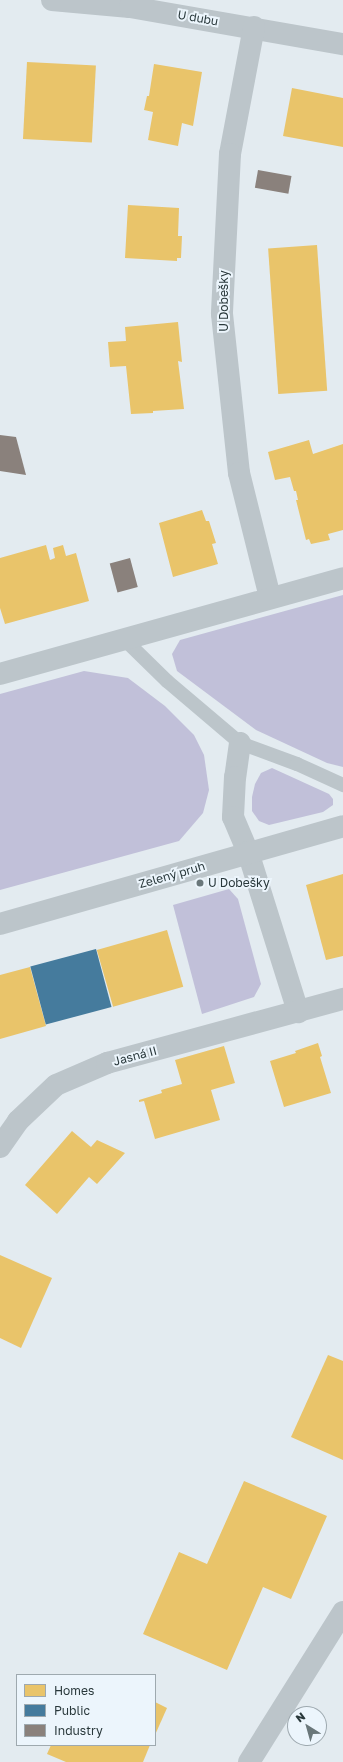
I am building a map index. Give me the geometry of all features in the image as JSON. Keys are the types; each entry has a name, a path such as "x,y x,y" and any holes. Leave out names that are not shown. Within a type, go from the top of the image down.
{"street":[{"name":"U dubu","path":"52,0 130,7 343,44"},
{"name":"U Dobešky","path":"254,28 230,154 222,314 239,472 270,597"},
{"path":"0,674 125,640 270,597 343,578"},
{"path":"240,743 235,777 233,817 248,852 298,1012"},
{"name":"Zelený pruh","path":"0,924 343,826"},
{"name":"Jasná II","path":"0,1147 18,1121 56,1085 107,1063 343,999"},
{"path":"248,1762 343,1612"}],"lane":[{"path":"125,640 167,681 240,743 297,764 343,785"}],"shaded area":[{"path":"343,595 343,767 327,763 256,730 177,671 172,654 180,640"},
{"path":"84,671 128,678 165,706 194,735 204,755 209,790 203,813 179,841 0,890 0,694"},
{"path":"272,768 329,794 333,799 333,805 323,812 269,825 259,821 252,811 252,797 255,784 261,773"},
{"path":"229,889 238,899 261,984 254,997 202,1014 173,905"}],"building: Homes":[{"path":"27,62 96,66 92,143 23,139"},
{"path":"154,64 202,72 193,126 182,123 178,146 148,140 153,112 144,110 147,96 149,96"},
{"path":"292,88 343,98 343,147 283,136"},
{"path":"128,205 179,208 178,236 182,236 181,258 177,258 177,261 125,258"},
{"path":"317,245 327,391 278,394 268,248"},
{"path":"178,322 182,362 178,361 184,409 131,414 126,366 110,367 108,342 126,341 125,327"},
{"path":"309,440 313,454 343,444 343,530 328,534 330,540 311,544 309,539 306,540 296,500 298,500 296,491 294,491 290,477 275,480 268,452"},
{"path":"202,510 206,521 209,521 216,543 212,544 218,564 173,577 159,523"},
{"path":"46,545 50,560 55,558 53,548 63,545 66,556 76,553 89,601 5,624 0,608 0,558"},
{"path":"343,874 343,956 326,960 306,885"},
{"path":"167,930 183,987 113,1007 97,950"},
{"path":"30,967 46,1026 0,1039 0,975"},
{"path":"318,1043 322,1056 320,1057 331,1093 284,1107 270,1061 296,1053 295,1051"},
{"path":"224,1046 235,1083 211,1090 220,1120 155,1139 144,1101 139,1102 139,1100 162,1093 161,1090 182,1084 175,1060"},
{"path":"72,1131 91,1147 97,1140 125,1153 97,1184 89,1177 57,1214 25,1185"},
{"path":"0,1255 52,1278 21,1348 0,1338"},
{"path":"328,1355 343,1361 343,1460 291,1437"},
{"path":"244,1481 327,1516 291,1599 263,1587 227,1670 143,1634 179,1552 207,1564"},
{"path":"156,1702 167,1708 156,1733"},
{"path":"51,1746 150,1746 143,1762 66,1762 47,1754"}],"building: Public":[{"path":"96,949 112,1007 46,1025 30,967"}],"building: Industry":[{"path":"258,170 291,176 288,194 255,188"},
{"path":"0,435 16,437 26,475 0,471"},
{"path":"130,558 138,587 117,592 110,563"}],"place":[{"name":"U Dobešky","path":"200,883"}]}
